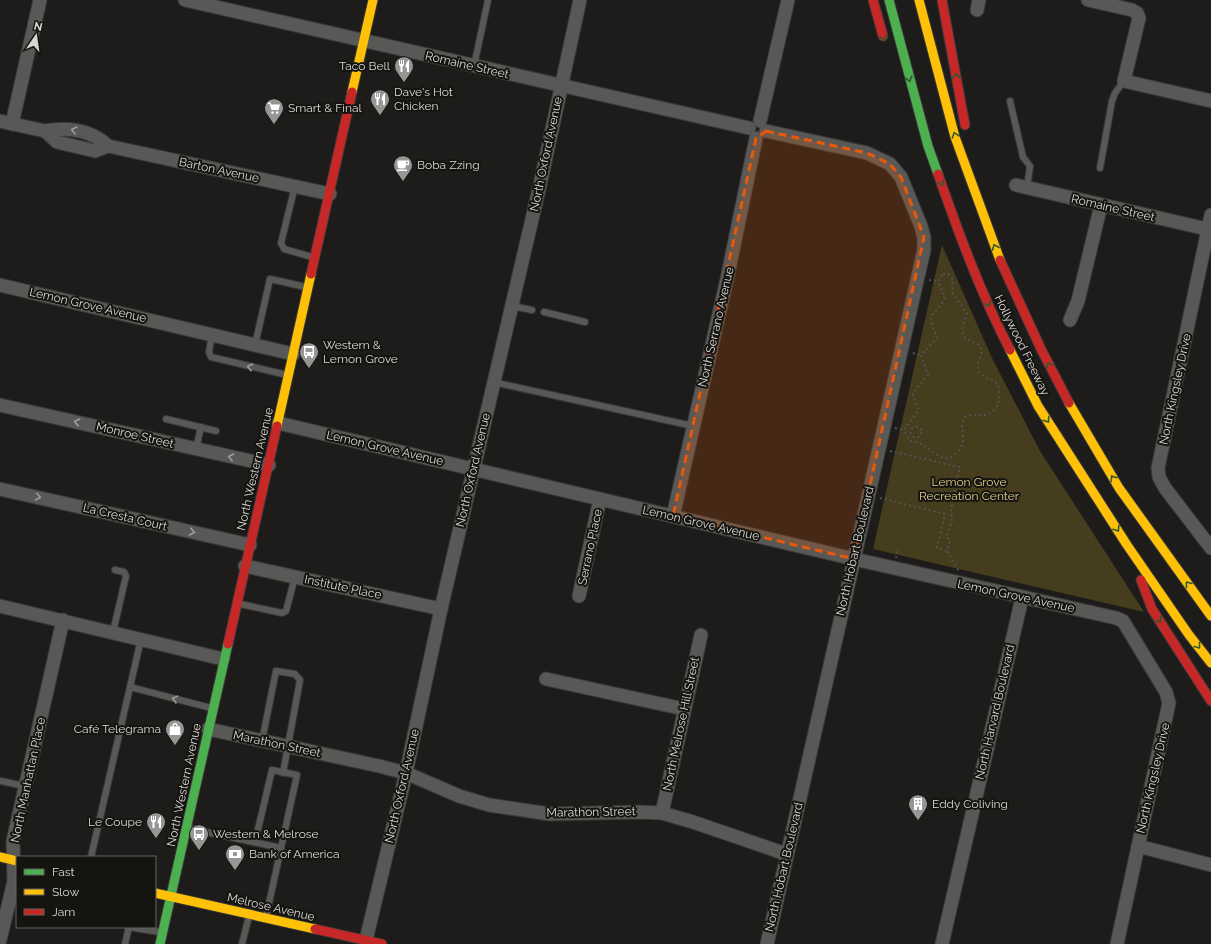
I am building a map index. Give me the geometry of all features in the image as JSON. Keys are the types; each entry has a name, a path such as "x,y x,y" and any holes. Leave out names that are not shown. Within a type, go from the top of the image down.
{"main road":[{"name":"North Western Avenue","path":"160,944 223,659 269,465 288,375 365,42 373,0"},
{"path":"873,0 887,47"},
{"name":"Hollywood Freeway","path":"889,0 928,146 970,262 994,320 1038,406 1128,545 1189,635 1211,663"},
{"name":"Hollywood Freeway","path":"919,0 955,137 986,224 1011,286 1042,352 1085,432 1137,514 1211,616"},
{"path":"942,0 967,132"},
{"path":"906,99 928,146"},
{"path":"972,155 986,224"},
{"path":"1128,545 1152,609 1211,701"},
{"path":"0,857 15,861"},
{"name":"Melrose Avenue","path":"156,893 266,918 331,939 366,940 382,944"}],"street":[{"path":"6,122 40,0"},
{"name":"Romaine Street","path":"185,0 560,86 867,153 890,164"},
{"name":"North Oxford Avenue","path":"366,940 406,773 441,609 493,382 540,185 560,86 580,0"},
{"name":"North Serrano Avenue","path":"673,516 727,279 758,129 788,0"},
{"path":"1088,0 1132,10 1139,18 1124,81 1211,101"},
{"name":"Barton Avenue","path":"6,122 45,131 63,128 98,136 108,146 330,194"},
{"name":"North Hobart Boulevard","path":"767,944 924,244 921,226 901,177 890,164"},
{"name":"Romaine Street","path":"1021,186 1209,230"},
{"path":"1070,320 1078,301 1101,205"},
{"name":"North Kingsley Drive","path":"1211,215 1158,468 1158,477 1165,488 1211,548"},
{"name":"Lemon Grove Avenue","path":"0,285 293,354"},
{"name":"Monroe Street","path":"0,405 269,465"},
{"name":"Lemon Grove Avenue","path":"278,423 955,583 1116,618 1123,621"},
{"name":"La Cresta Court","path":"0,488 250,545"},
{"name":"Serrano Place","path":"579,596 600,499"},
{"name":"Institute Place","path":"245,566 441,609"},
{"name":"North Harvard Boulevard","path":"942,944 1022,598"},
{"path":"0,606 141,638 223,659"},
{"name":"North Manhattan Place","path":"0,940 14,881 15,861 13,842 63,620"},
{"name":"North Kingsley Drive","path":"1117,944 1169,703 1166,692 1123,621"},
{"name":"North Melrose Hill Street","path":"662,813 701,635"},
{"path":"546,679 684,710"},
{"name":"Marathon Street","path":"208,729 406,773 459,796 489,805 550,814 662,813 786,854"},
{"path":"1138,846 1211,865"}],"lane":[{"path":"474,66 488,0"},
{"path":"1100,168 1112,101 1115,93 1124,81"},
{"path":"1010,101 1023,157 1030,166 1021,186"},
{"path":"294,186 281,243 284,248 315,258"},
{"path":"255,345 270,279 308,288"},
{"path":"512,306 532,310"},
{"path":"544,312 585,322"},
{"path":"212,335 209,352 211,357 288,375"},
{"path":"493,382 693,426"},
{"path":"166,419 216,430"},
{"path":"196,449 200,427"},
{"path":"113,632 126,576 124,572 115,570"},
{"path":"236,603 282,613 286,611 295,577"},
{"path":"91,856 141,638"},
{"path":"262,741 276,671 295,674 300,680 283,772"},
{"path":"130,687 213,708"},
{"path":"255,842 272,770 297,775 266,918"},
{"path":"0,781 25,786"},
{"path":"186,828 281,848"},
{"path":"242,944 249,915"},
{"path":"125,944 128,928"},
{"path":"134,928 163,933"}],"path":[{"path":"943,274 948,274 952,278 953,294 967,313 962,329 963,334 969,341 978,345 982,350 978,369 982,376 996,382 1000,392 999,401 996,408 986,415 974,414 965,417 961,428 964,438 963,444 956,454 950,457 937,456 922,444 912,442 906,438 904,430 919,410 913,397 914,389 928,375 921,355 937,338 931,322 931,316 942,305 945,297 938,281 943,274"},
{"path":"906,438 911,435 918,437 921,431 920,428 915,426 912,427 910,430 911,435"},
{"path":"879,448 960,467 951,510 952,520 946,536 950,541 947,551"},
{"path":"868,495 945,514 937,548 947,551 958,570 955,583"}],"highlighted area":[{"path":"766,131 867,153 890,164 901,177 924,237 854,559 673,516 756,138"}],"green space":[{"name":"Lemon Grove Recreation Center","path":"942,245 992,358 1040,451 1144,612 873,549"}],"traffic: fast":[{"path":"889,0 928,146 938,174"},
{"path":"160,944 228,644"}],"traffic: slow":[{"path":"352,92 373,0"},
{"path":"919,0 955,137 1000,260"},
{"path":"277,426 311,274"},
{"path":"1010,350 1038,406 1127,545 1189,635 1211,663"},
{"path":"1069,403 1119,488 1211,616"},
{"path":"0,857 16,861"},
{"path":"156,893 315,929"}],"traffic: jam":[{"path":"873,0 883,36"},
{"path":"942,0 965,125"},
{"path":"311,274 352,92"},
{"path":"938,174 971,264 989,307 1010,350"},
{"path":"1000,260 1041,349 1069,403"},
{"path":"228,644 277,426"},
{"path":"1141,580 1152,609 1211,701"},
{"path":"315,929 382,944"}],"place":[{"name":"Taco Bell","path":"404,83"},
{"name":"Dave's Hot Chicken","path":"380,116"},
{"name":"Smart & Final","path":"274,125"},
{"name":"Boba Zzing","path":"403,182"},
{"name":"Western & Lemon Grove","path":"309,369"},
{"name":"Café Telegrama","path":"175,746"},
{"name":"Eddy Coliving","path":"918,821"},
{"name":"Le Coupe","path":"156,839"},
{"name":"Western & Melrose","path":"199,851"},
{"name":"Bank of America","path":"235,871"}]}
